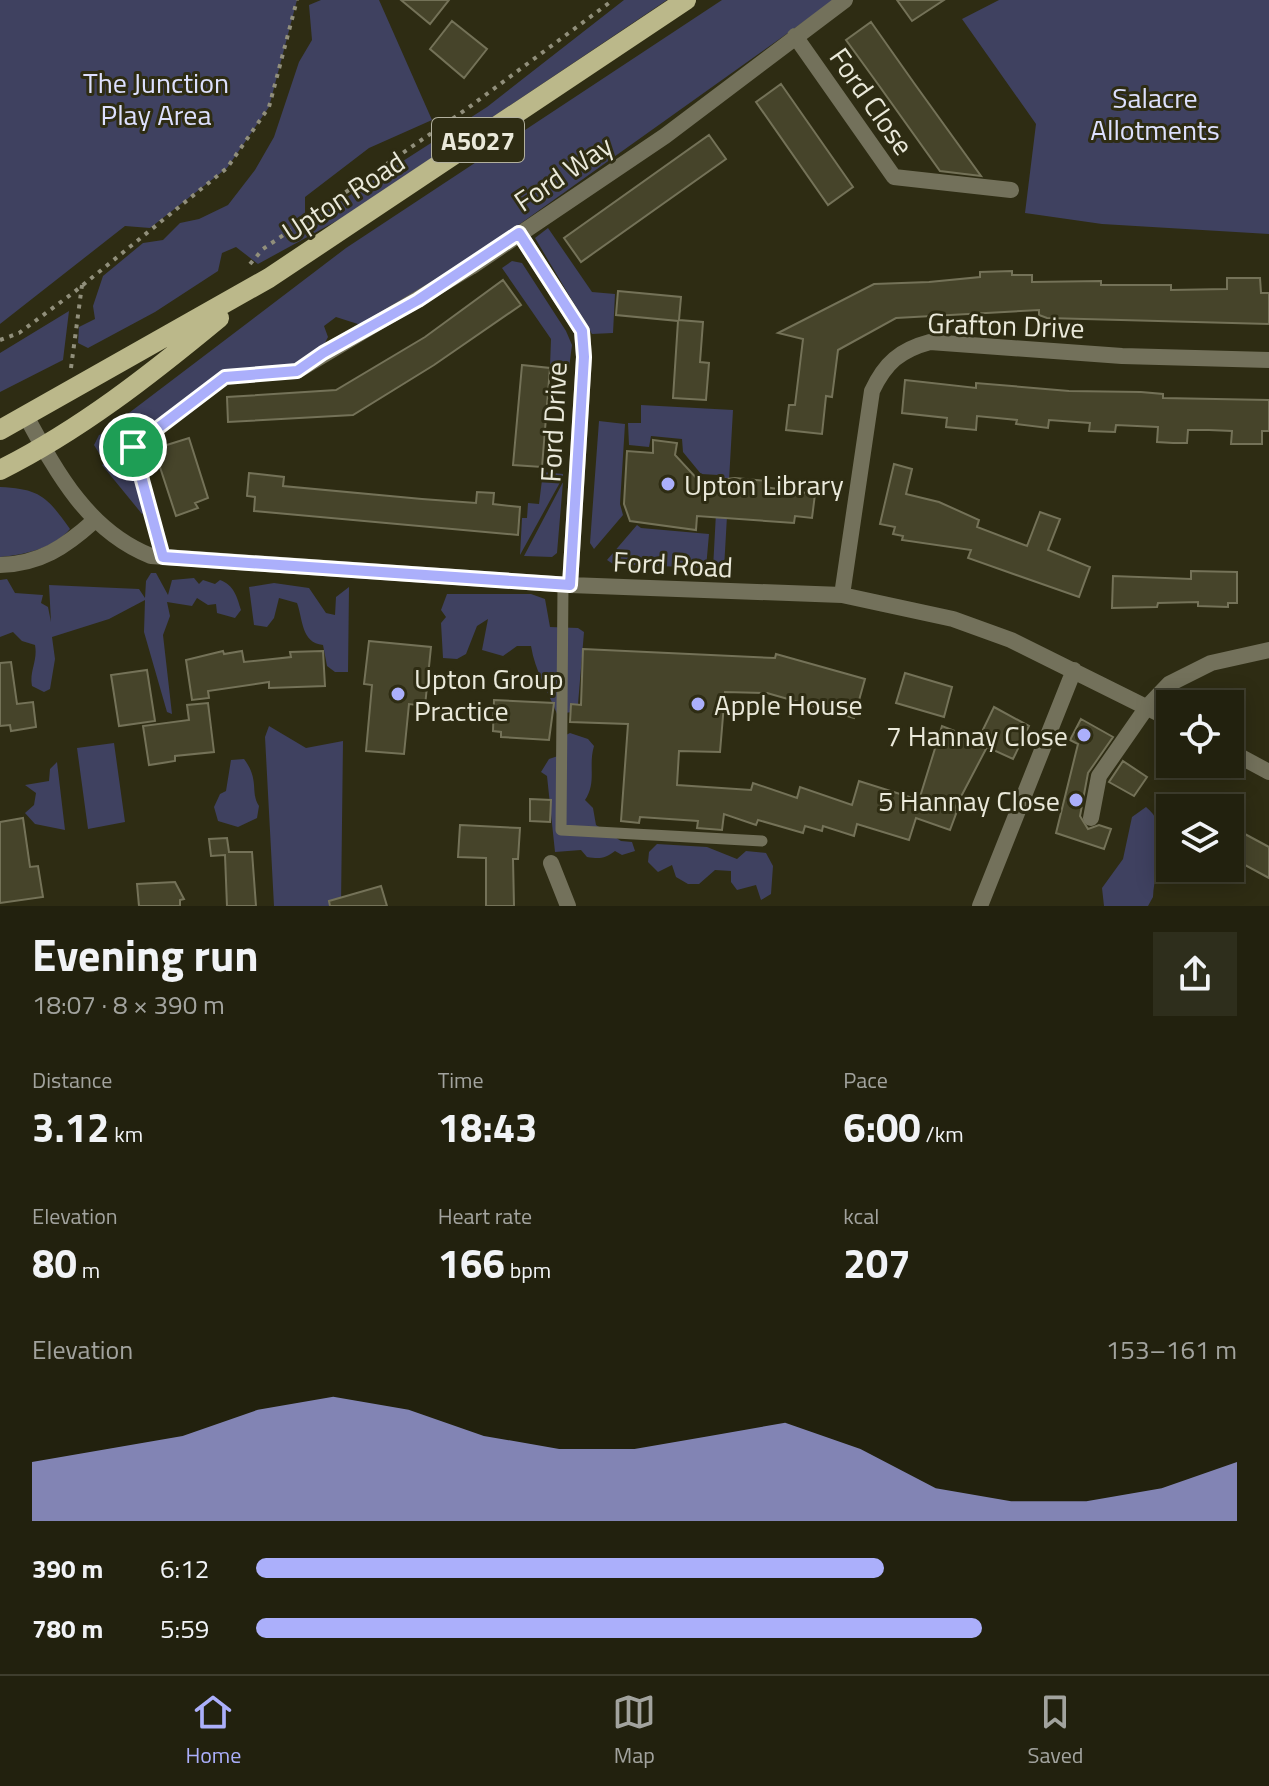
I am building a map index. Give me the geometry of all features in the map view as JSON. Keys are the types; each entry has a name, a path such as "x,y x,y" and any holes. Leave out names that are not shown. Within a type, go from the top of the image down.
{"main road":[{"name":"Upton Road","path":"0,430 269,278 686,0"},
{"name":"Upton Road","path":"0,470 43,448 140,383 269,278"}],"street":[{"name":"Ford Way","path":"297,371 418,300 676,127 845,0"},
{"name":"Ford Close","path":"795,36 894,177 1011,190"},
{"name":"Ford Drive","path":"519,233 582,331 584,357 566,585"},
{"name":"Grafton Drive","path":"842,595 872,391 887,365 911,347 930,342 1122,356 1269,360"},
{"name":"Ford Road","path":"26,416 43,448 94,521 137,550 163,557 566,585 842,595 953,619 1011,640 1156,712"},
{"path":"0,565 25,564 64,548 94,521"},
{"path":"1091,818 1099,776 1147,707 1169,684 1189,671 1269,650"},
{"path":"980,906 1074,670"},
{"path":"1244,759 1269,772"},
{"path":"551,863 568,906"}],"lane":[{"path":"566,585 561,830 762,841"}],"path":[{"path":"0,340 19,333 227,168 269,107 297,0"},
{"path":"245,269 263,249 468,108 613,0"},
{"path":"81,369 70,374 82,285"},
{"path":"133,447 225,377 297,371"},
{"path":"102,408 133,447 163,557"}],"green space":[{"name":"The Junction Play Area","path":"0,0 297,0 269,107 227,168 150,228 125,226 0,324"},
{"path":"321,0 379,0 432,120 369,148 305,197 305,224 487,107 624,0 667,0 342,218 258,264 236,247 222,253 218,271 155,312 88,348 78,343 79,327 95,319 93,306 103,276 143,243 163,240 180,223 199,219 228,205 255,170 274,137 299,62 312,40 309,5"},
{"path":"722,0 834,0 443,279 361,325 336,317 324,326 328,337 311,370 229,373 136,443 117,422 346,248"},
{"name":"Salacre Allotments","path":"999,0 1269,0 1269,234 1102,224 1025,213 1036,124 962,19"},
{"path":"548,228 592,292 615,294 613,333 592,334 535,238"},
{"path":"512,261 522,263 566,331 572,345 569,368 550,367 551,339 502,268"},
{"path":"69,311 63,360 0,392 0,353"},
{"path":"641,405 733,410 724,569 713,569 718,475 701,474 683,452 682,439 651,436 649,447 629,445 628,423 641,423"},
{"path":"599,421 625,424 620,504 623,515 594,549 590,543"},
{"path":"113,430 126,444 119,449 117,458 130,453 147,510 142,514 102,465 105,463 94,445 99,435"},
{"path":"543,472 563,474 563,477 520,555 522,518 527,518 528,503 539,504"},
{"path":"563,482 557,553 552,557 524,556"},
{"path":"0,487 25,490 42,497 70,529 56,541 38,549 0,557"},
{"path":"637,525 641,528 709,534 706,568 613,564 607,560"},
{"path":"151,573 156,573 168,595 172,580 194,578 199,584 203,580 215,584 220,580 225,582 232,588 241,610 235,618 217,613 216,604 208,605 197,598 192,606 167,602 170,616 163,635 172,714 167,712 144,632 145,600 109,619 52,637 55,659 50,689 44,692 32,686 35,645 22,641 13,632 0,637 0,580 7,579 15,593 43,595 41,603 48,607 51,622 49,585 139,589 145,598 146,581"},
{"path":"274,583 309,588 326,613 335,615 336,597 349,587 348,672 335,672 327,666 323,645 310,640 297,603 279,598 274,618 267,627 254,625 249,587"},
{"path":"447,594 531,594 545,599 550,627 578,628 584,632 578,704 572,712 557,714 531,646 517,646 503,656 482,650 488,619 477,626 466,654 457,659 443,658 441,623 446,617 441,610"},
{"path":"269,726 306,748 343,741 341,906 274,906 265,737"},
{"path":"570,733 588,739 594,746 591,787 585,800 593,808 596,825 621,841 632,842 635,851 622,855 615,851 598,858 587,857 581,850 555,852 547,776 541,772 549,759 561,755 562,737"},
{"path":"114,743 125,822 88,829 77,748"},
{"path":"244,759 252,773 259,806 257,818 238,827 218,821 214,807 220,794 226,791 231,760"},
{"path":"57,762 65,830 35,824 25,813 34,805 36,793 25,785 49,781 50,769"},
{"path":"1146,807 1156,820 1153,897 1148,906 1104,906 1102,888 1123,859 1132,817"},
{"path":"657,844 707,847 737,859 746,851 766,853 773,866 771,894 761,900 756,885 737,890 731,882 731,871 715,870 699,884 688,884 676,877 672,865 658,872 648,862 649,852"}],"building":[{"path":"401,0 449,0 430,24"},
{"path":"897,0 944,0 912,21"},
{"path":"452,21 487,49 464,78 430,49"},
{"path":"871,22 981,176 940,171 846,40"},
{"path":"781,84 853,187 828,205 756,102"},
{"path":"709,135 726,159 581,262 564,238"},
{"path":"1012,271 1012,275 1032,275 1032,282 1101,281 1101,285 1171,285 1171,290 1227,289 1227,278 1260,278 1261,293 1269,293 1269,324 1047,318 1039,315 1039,310 896,318 838,350 832,397 826,396 822,434 786,430 789,405 795,405 803,339 778,333 874,284 929,282 980,277 980,272"},
{"path":"503,280 521,305 434,365 353,415 228,422 227,397 336,390 425,337"},
{"path":"618,291 681,297 679,320 703,322 700,362 709,363 706,400 673,398 678,321 616,315"},
{"path":"522,365 550,368 542,467 513,465"},
{"path":"905,380 976,388 976,383 1069,391 1141,392 1163,394 1163,398 1269,400 1269,431 1262,431 1262,444 1231,444 1232,431 1188,430 1187,443 1173,443 1157,442 1158,427 1116,425 1115,432 1089,431 1090,423 1049,420 1048,428 1016,424 1017,420 977,416 976,430 946,427 947,418 902,413"},
{"path":"189,438 208,498 195,503 198,508 176,516 154,449"},
{"path":"653,440 677,443 675,455 700,482 735,478 766,481 764,487 815,494 812,518 795,516 794,523 697,516 696,530 630,521 624,504 627,451 653,453"},
{"path":"894,464 912,469 906,494 939,502 979,520 977,527 1027,546 1040,512 1060,519 1048,550 1090,567 1079,597 968,558 971,550 902,540 903,536 893,534 895,527 880,524"},
{"path":"249,473 284,477 283,486 422,499 476,503 477,492 494,493 493,504 520,507 518,535 254,511 255,497 247,496"},
{"path":"1191,571 1237,572 1237,603 1228,603 1228,607 1198,606 1198,602 1112,608 1113,576 1191,579"},
{"name":"Upton Group Practice","path":"369,641 431,647 425,706 409,704 404,754 366,751 372,685 364,684"},
{"path":"583,649 775,658 776,654 865,679 854,718 767,693 725,692 720,752 679,751 677,785 751,790 753,783 797,798 800,787 852,805 859,781 919,800 942,726 978,740 994,707 1029,726 1013,759 987,747 954,810 957,811 950,830 916,818 909,840 857,824 854,836 823,826 822,831 805,826 803,833 758,820 756,825 724,814 722,830 697,828 698,821 640,817 639,823 621,821 628,724 570,722 571,704 581,705"},
{"path":"223,651 224,654 242,651 244,662 291,657 290,652 323,651 325,686 269,688 269,682 208,691 209,698 192,700 186,660"},
{"path":"11,662 17,704 33,702 36,727 11,731 10,725 0,726 0,663"},
{"path":"147,670 155,721 119,726 111,675"},
{"path":"905,673 952,687 944,717 896,703"},
{"path":"494,700 554,703 549,740 501,737 501,732 493,731"},
{"path":"208,703 214,752 175,756 175,761 149,765 143,726 189,720 187,705"},
{"path":"1081,719 1113,737 1088,773 1080,816 1088,829 1099,825 1111,829 1104,849 1056,833 1078,744 1070,740"},
{"path":"1123,761 1147,777 1134,796 1109,782"},
{"path":"530,799 551,800 550,822 530,821"},
{"path":"23,818 30,867 38,866 43,897 0,903 0,822"},
{"path":"460,825 520,828 518,859 513,859 514,906 486,906 486,858 458,857"},
{"path":"1244,834 1269,847 1269,878 1244,865"},
{"path":"227,838 229,852 252,852 256,906 227,906 225,855 211,856 209,839"},
{"path":"175,882 184,899 180,900 180,906 139,906 137,884"},
{"path":"381,886 387,906 330,906 329,901"}],"place":[{"name":"Upton Library","path":"668,484"},
{"name":"Upton Group Practice","path":"398,694"},
{"name":"Apple House","path":"698,704"},
{"name":"7 Hannay Close","path":"1084,735"},
{"name":"5 Hannay Close","path":"1076,800"}],"route":[{"path":"519,233 582,331 584,357 570,585 163,557 133,447 225,377 297,371 418,300 519,233"}]}
